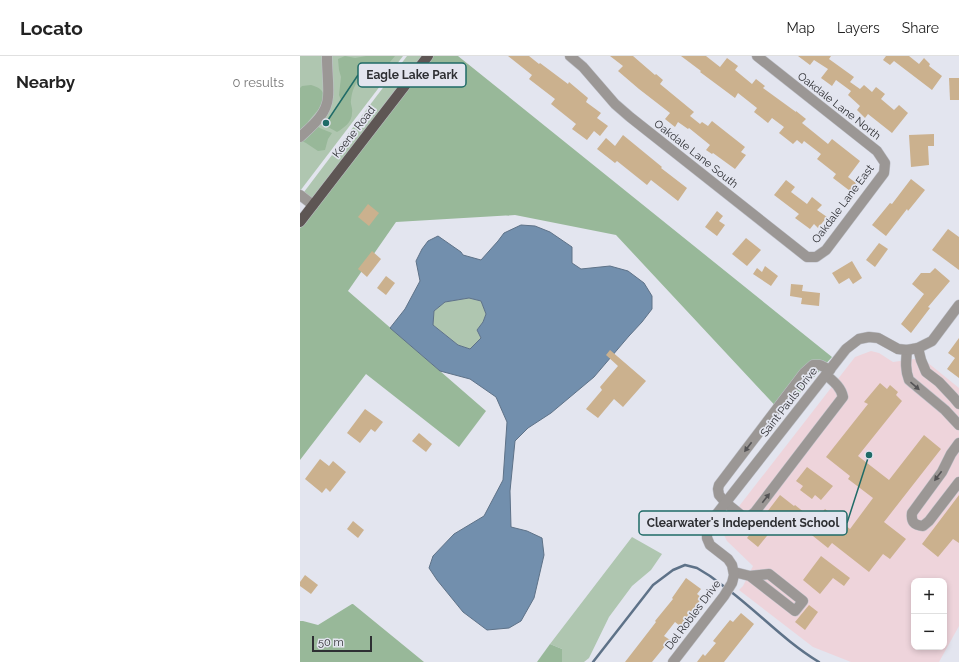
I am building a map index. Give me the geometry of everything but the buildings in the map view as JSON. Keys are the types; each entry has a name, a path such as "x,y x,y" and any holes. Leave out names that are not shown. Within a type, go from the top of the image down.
{"main road":[{"name":"Keene Road","path":"300,222 428,56"}],"street":[{"path":"300,137 321,116 326,106 328,97 328,56"},
{"name":"Oakdale Lane South","path":"570,56 583,67 614,104 807,257 816,257"},
{"name":"Oakdale Lane North","path":"757,56 877,151 885,163"},
{"name":"Oakdale Lane East","path":"816,257 826,250 884,173 885,163"},
{"path":"300,195 313,205"},
{"name":"Saint Pauls Drive","path":"734,572 728,559 710,545 707,538 707,530 712,520 846,349 859,339 869,336 878,338 898,349 907,350 918,348 932,341 959,305"},
{"path":"918,348 926,372 939,382 959,404"},
{"path":"907,350 906,364 909,380 945,410 959,425"},
{"path":"813,365 820,365 828,372 842,392 842,397 754,512 749,516 741,515 726,503 720,495 718,489 720,485 804,373 813,365"},
{"path":"959,444 951,454 942,472 912,513 911,517 913,522 917,525 923,526 959,482"},
{"path":"734,572 750,576 769,574 803,601 795,611 750,576"},
{"name":"Del Robles Drive","path":"673,662 724,596 732,583 734,572"}],"shaded area":[{"path":"871,351 879,353 893,362 922,358 959,388 959,626 947,648 947,578 911,578 911,650 946,650 939,662 851,662 813,647 739,590 743,586 753,566 727,541 723,533 726,523 855,357"}],"green space":[{"path":"300,56 403,56 300,191"},
{"path":"345,56 355,58 366,56 395,56 390,62 389,71 384,76 361,77 352,93 351,119 345,127 337,132 328,127 326,120 335,111 341,100 339,95 341,77 338,59"},
{"path":"407,56 422,56 313,199 304,192"},
{"path":"433,56 458,56 832,357 782,413 616,235 515,215 396,222 348,291 486,411 459,447 366,374 300,460 300,228"},
{"path":"311,85 320,89 324,98 321,106 308,122 332,133 328,139 325,150 318,151 300,140 300,88 302,86"},
{"path":"469,298 481,301 486,314 483,322 477,330 481,338 470,349 458,345 433,325 434,311 445,302"},
{"path":"632,537 662,554 651,570 632,586 609,617 589,658 584,662 562,662 562,649 550,644"},
{"path":"352,604 424,662 300,662 300,621 318,625"},
{"path":"550,644 562,649 562,662 537,662"}],"water":[{"path":"521,225 535,226 550,232 572,247 572,263 581,269 610,266 628,271 644,283 652,296 652,309 594,377 551,413 528,428 515,441 510,491 511,527 527,531 542,538 544,555 534,598 521,621 509,628 487,630 463,612 429,568 433,556 454,534 484,516 503,480 507,422 496,397 470,379 440,371 390,328 405,309 420,281 416,261 428,241 438,236 463,255 481,260 504,233","holes":["469,298 481,301 486,314 483,322 477,330 481,338 470,349 458,345 433,325 434,311 445,302"]}],"waterway":[{"path":"593,662 653,585 673,570 685,565 697,568 726,588"},
{"path":"730,591 796,646 819,662"}],"place":[{"name":"Eagle Lake Park","path":"326,123"},
{"name":"Clearwater's Independent School","path":"869,455"}]}
